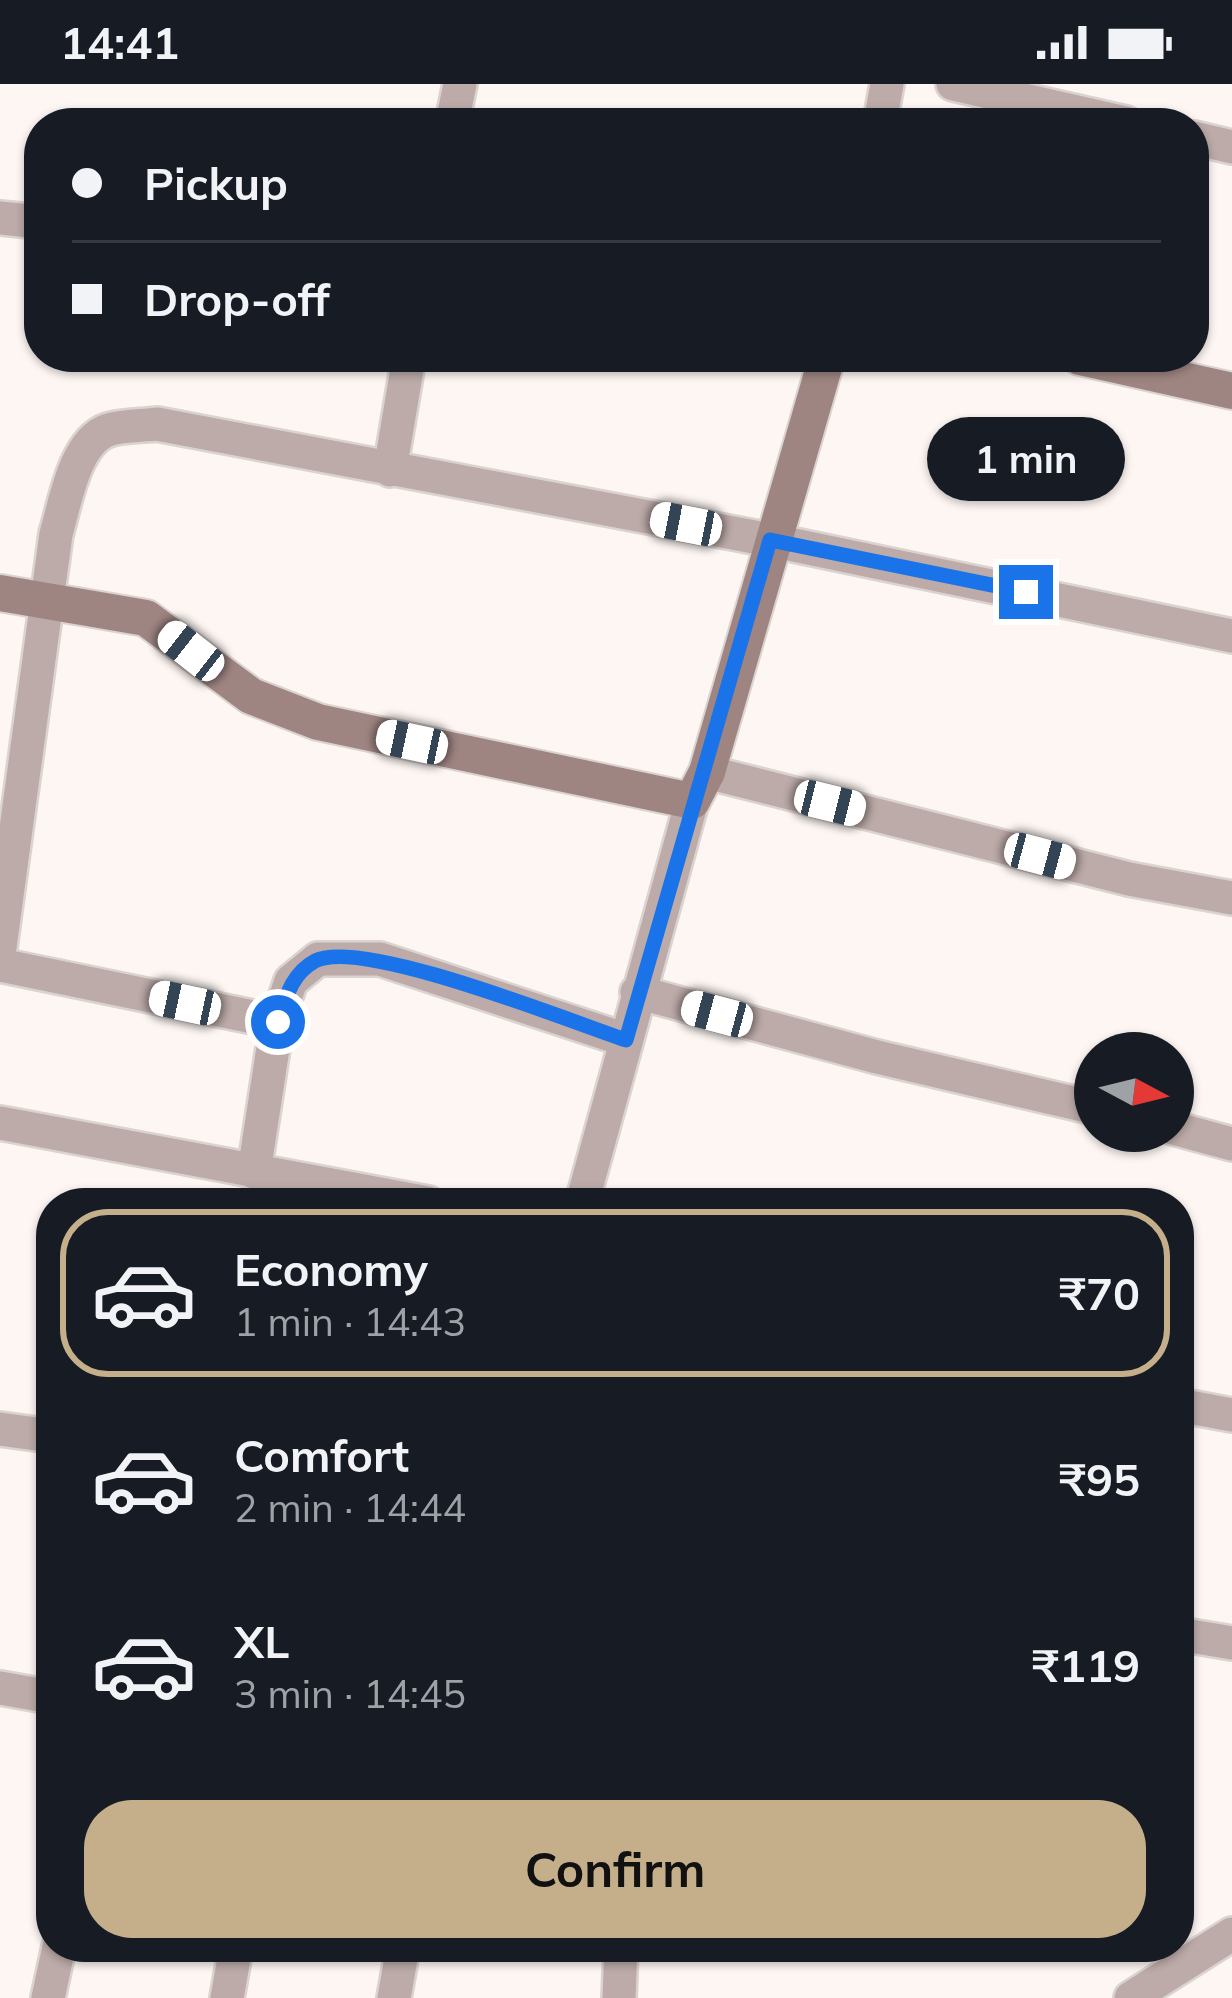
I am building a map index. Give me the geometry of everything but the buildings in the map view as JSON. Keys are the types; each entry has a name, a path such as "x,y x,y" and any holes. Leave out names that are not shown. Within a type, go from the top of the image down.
{"street":[{"path":"953,84 1059,108"},
{"path":"390,470 406,372"},
{"path":"586,1188 637,992 821,372"},
{"path":"1145,372 1232,392"},
{"path":"0,947 56,534 75,471 92,442 106,430 157,424 770,540 1232,636"},
{"path":"0,592 146,618 250,696 318,722 699,787 1232,898"},
{"path":"254,1172 278,1022 292,981 318,959 380,958 626,1040"},
{"path":"0,964 278,1022"},
{"path":"637,992 877,1057 1074,1103"},
{"path":"0,1123 325,1188"},
{"path":"1194,1134 1232,1144"},
{"path":"1194,1409 1232,1415"},
{"path":"0,1430 36,1434"},
{"path":"1194,1637 1232,1643"},
{"path":"0,1688 36,1694"},
{"path":"1194,1958 1232,1934"},
{"path":"48,1998 56,1962"},
{"path":"227,1998 233,1962"},
{"path":"394,1998 400,1962"},
{"path":"619,1998 620,1962"},
{"path":"1131,1998 1188,1962"}],"route":[{"path":"278,1022 292,981 318,959 380,958 626,1040 770,540 1026,592"}]}
